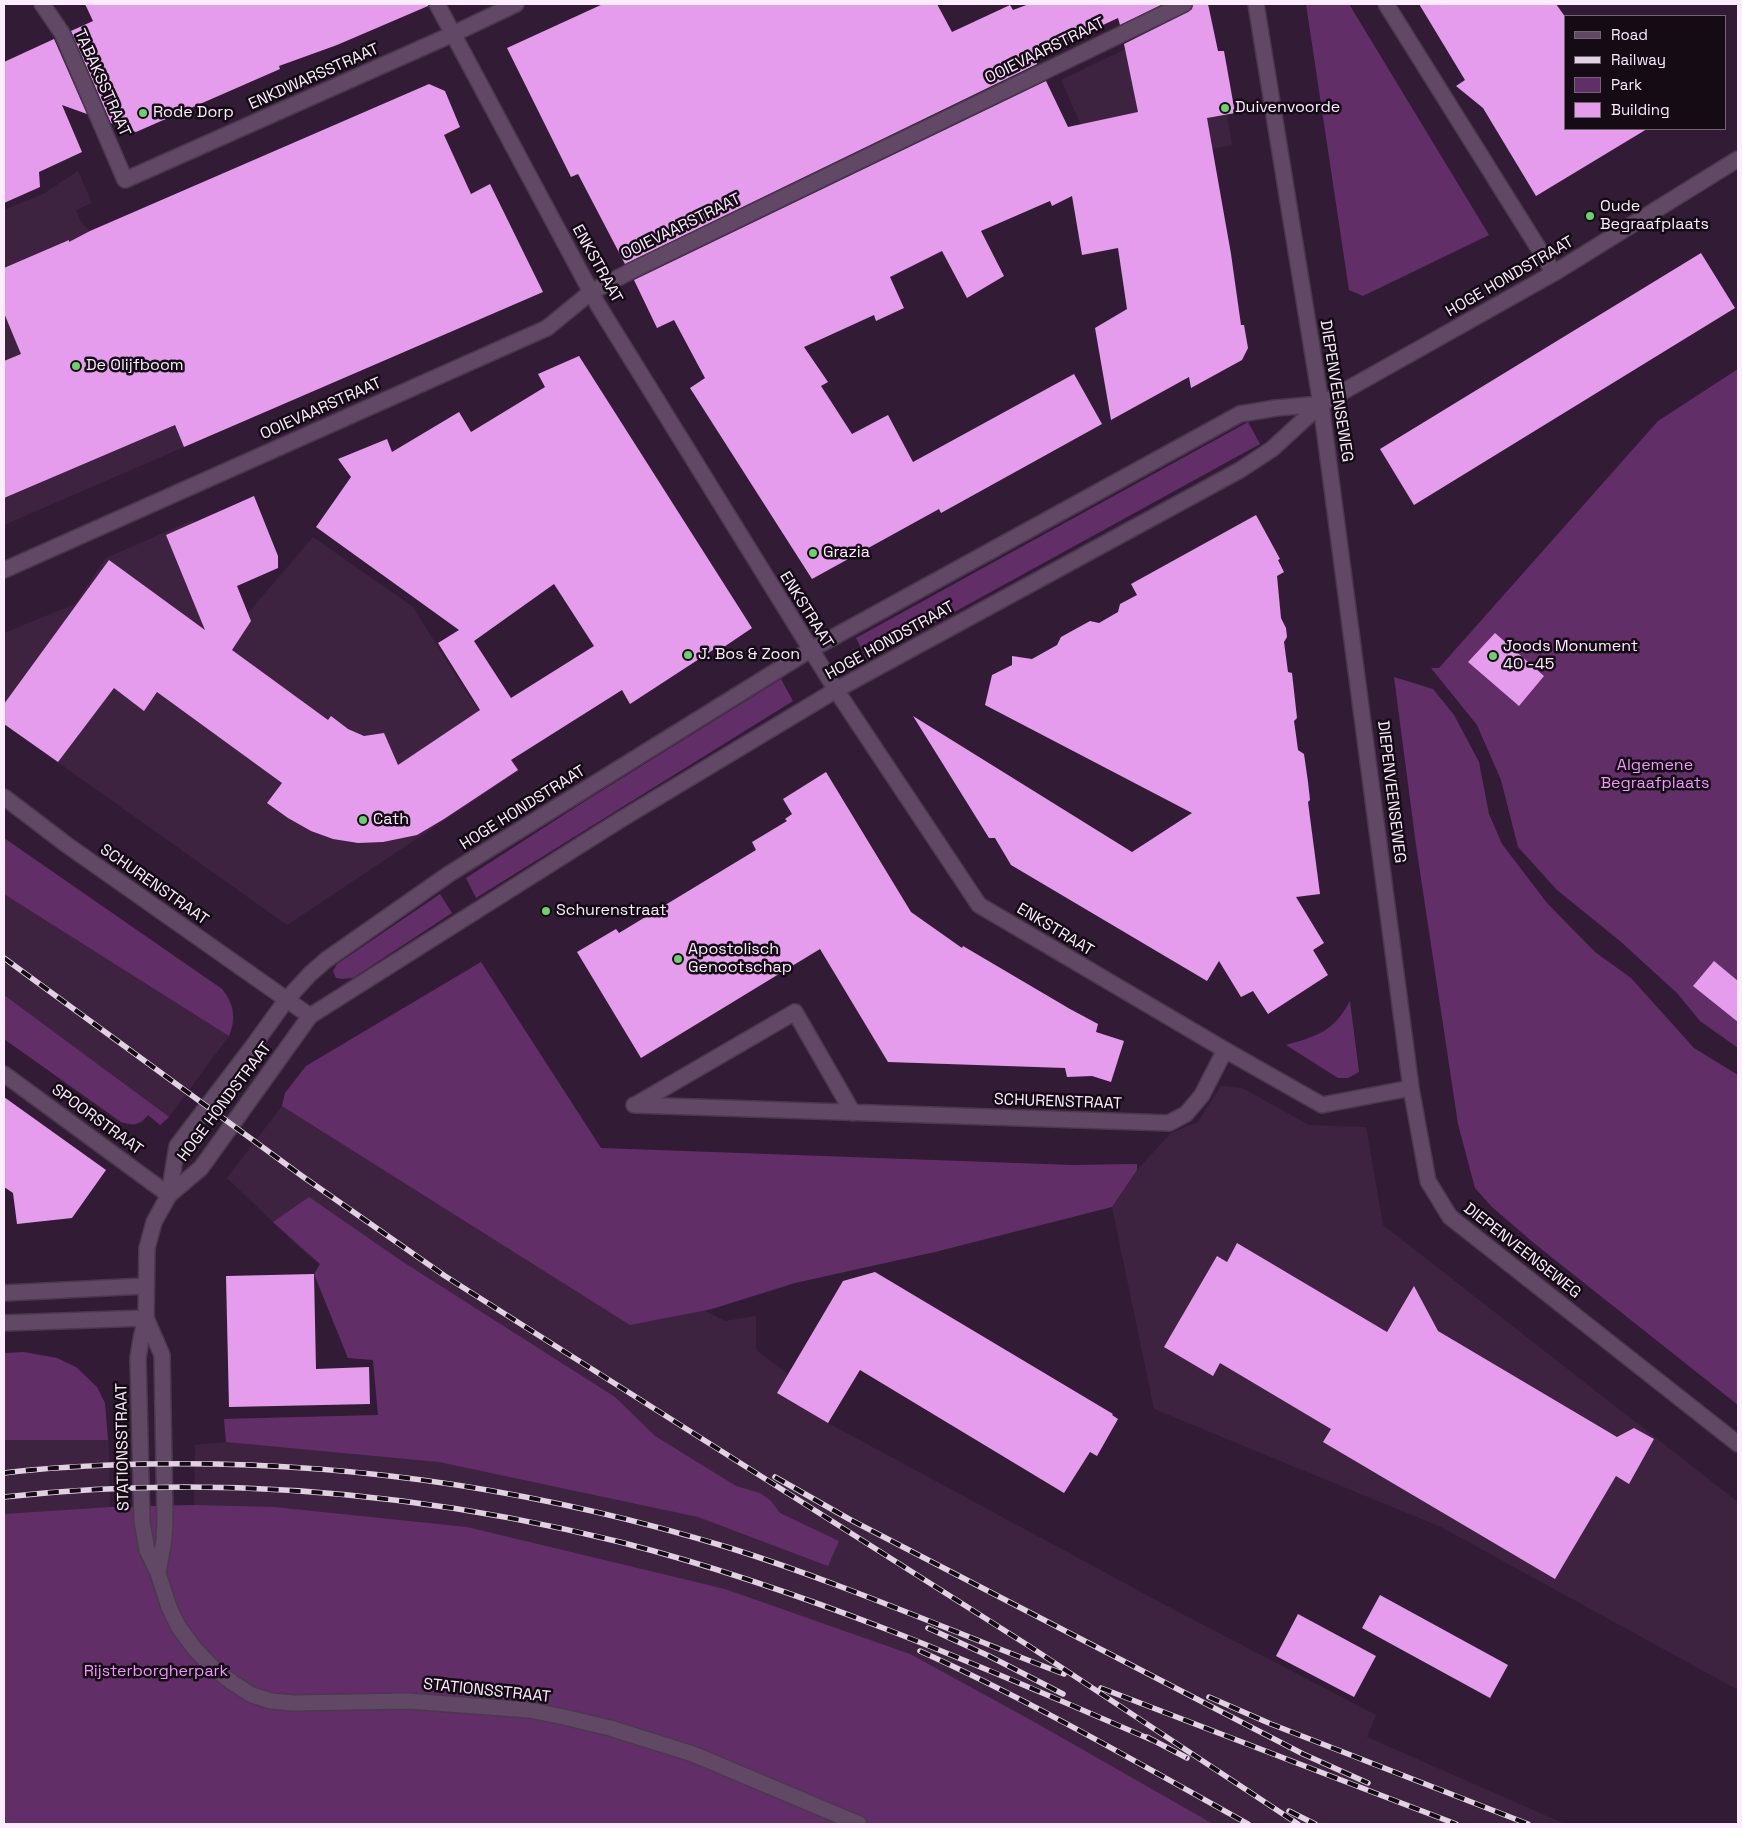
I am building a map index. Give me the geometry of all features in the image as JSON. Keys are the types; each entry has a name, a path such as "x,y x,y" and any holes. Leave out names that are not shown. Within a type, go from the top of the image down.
{"street":[{"name":"TABAKSSTRAAT","path":"42,4 62,34 126,180"},
{"name":"ENKSTRAAT","path":"438,4 591,292 810,650 979,906 1322,1105 1411,1088"},
{"name":"ENKDWARSSTRAAT","path":"126,180 516,4"},
{"name":"OOIEVAARSTRAAT","path":"4,570 547,328 591,292 920,130 1184,4"},
{"name":"DIEPENVEENSEWEG","path":"1256,4 1321,404 1411,1088 1428,1181 1450,1217 1738,1444"},
{"path":"1386,4 1554,273"},
{"name":"HOGE HONDSTRAAT","path":"169,1195 202,1168 310,1016 620,820 836,690 1240,470 1272,449 1321,404 1554,273 1738,159"},
{"name":"HOGE HONDSTRAAT","path":"169,1195 178,1146 287,999 326,960 449,874 810,650 1240,414 1321,404"},
{"name":"SCHURENSTRAAT","path":"4,797 67,845 310,1016"},
{"name":"SCHURENSTRAAT","path":"853,1113 795,1012 634,1105 853,1113 1169,1123 1186,1114 1202,1096 1225,1050"},
{"name":"SPOORSTRAAT","path":"4,1074 169,1195"},
{"name":"STATIONSSTRAAT","path":"169,1195 154,1222 147,1248 146,1318 140,1339 138,1358 142,1522 147,1550 158,1573 172,1614 194,1648 212,1667 252,1695 271,1701 294,1703 408,1701 528,1710 610,1728 694,1754 859,1824"},
{"path":"4,1293 145,1286"},
{"path":"4,1323 146,1318"},
{"name":"STATIONSSTRAAT","path":"146,1318 162,1355 165,1520 164,1540 158,1573"}],"shaded area":[{"path":"1209,9 1232,145 1162,159 1107,183 1061,80"},
{"name":"De Olijfboom","path":"78,171 92,203 76,210 81,222 90,231 184,447 4,525 4,210 43,194"},
{"path":"193,520 236,627 313,537 413,607 460,683 520,770 287,925 4,724 4,633 75,604 106,558"},
{"path":"4,838 222,989 228,997 233,1009 234,1023 229,1036 169,1117 160,1125 148,1115 142,1123 133,1125 121,1122 4,1039"},
{"path":"1221,1086 1242,1088 1309,1125 1366,1127 1383,1225 1738,1502 1738,1690 1441,1527 1154,1409 1112,1207 1137,1170 1171,1133 1198,1122"},
{"path":"285,1093 725,1321 756,1316 756,1350 788,1374 777,1393 828,1423 1169,1607 1376,1715 1367,1737 1565,1824 1090,1824 194,1505 195,1445 226,1442 224,1419 378,1415 373,1360 348,1358 314,1274 320,1264 300,1248 227,1178 282,1106"},
{"path":"105,1403 109,1453 110,1507 81,1509 4,1540 4,1406"}],"green space":[{"path":"1306,4 1349,4 1489,235 1363,296 1349,290"},
{"name":"Algemene Begraafplaats","path":"1738,369 1738,1048 1700,1021 1677,993 1620,941 1557,890 1518,847 1501,780 1477,725 1431,668 1439,668 1658,421"},
{"path":"1248,422 1260,444 867,660 856,638"},
{"path":"1394,677 1433,689 1454,715 1479,762 1489,814 1502,844 1547,903 1595,952 1631,978 1694,1048 1738,1075 1738,1405 1535,1244 1492,1207 1475,1188 1458,1124 1416,845"},
{"path":"781,679 793,701 476,898 466,878"},
{"path":"4,838 222,989 233,1011 233,1023 229,1036 4,894"},
{"path":"440,894 452,913 353,978 336,978 333,971 337,964"},
{"path":"481,962 601,1148 1072,1165 1137,1164 1137,1170 1112,1207 935,1252 795,1283 712,1309 630,1325 282,1106 285,1093 306,1066"},
{"path":"4,995 169,1117 160,1125 148,1115 136,1124 121,1122 4,1039"},
{"path":"1350,1001 1359,1072 1348,1078 1338,1078 1286,1045 1307,1039 1324,1031 1338,1019"},
{"path":"309,1197 403,1262 615,1397 655,1436 736,1486 760,1493 771,1501 780,1513 839,1541 828,1566 698,1517 439,1462 226,1442 224,1419 378,1415 373,1360 348,1358 314,1274 320,1264 273,1222"},
{"path":"24,1352 57,1358 76,1367 97,1387 105,1403 108,1440 4,1440 4,1353"},
{"name":"Rijsterborgherpark","path":"194,1505 274,1507 467,1527 725,1589 910,1654 1029,1719 1213,1824 4,1824 4,1514 110,1507"}],"building":[{"path":"85,4 428,4 428,6 337,45 279,66 280,69 136,132 111,123 71,31 93,21"},
{"path":"603,4 937,4 952,32 1010,5 1013,10 1029,4 1163,4 1120,25 1118,18 1077,37 1035,59 1037,64 625,264 578,174 571,177 507,48"},
{"path":"1193,4 1208,4 1218,51 1224,51 1235,113 1207,118 1231,254 1241,325 1244,325 1248,348 1242,360 1191,388 1189,377 1111,420 1095,328 1127,309 1118,248 1082,255 1072,196 1052,206 1050,201 981,231 1004,276 967,298 942,251 890,277 904,308 876,321 874,315 804,347 828,382 821,386 852,434 888,415 913,462 1074,374 1102,424 941,513 939,509 812,579 690,388 705,378 674,320 657,328 634,280 1046,81 1068,127 1138,112 1124,44 1188,12 1192,9"},
{"path":"1419,4 1556,4 1564,15 1564,130 1645,130 1536,196 1483,108 1456,86 1465,80"},
{"path":"54,39 87,114 62,105 82,152 39,172 40,187 4,203 4,62"},
{"path":"429,84 445,91 460,127 444,135 471,194 490,184 543,292 184,447 175,425 4,498 4,361 21,354 4,313 4,268 69,240 69,242 90,231"},
{"path":"1701,253 1735,308 1414,505 1380,449"},
{"path":"579,356 752,628 718,651 716,648 630,704 622,690 511,760 518,770 444,819 417,835 383,842 358,843 333,839 311,831 288,818 267,803 282,783 157,692 144,711 114,688 58,762 4,724 4,704 109,560 205,630 166,535 254,496 278,556 278,568 237,586 251,621 232,650 328,720 331,716 348,729 364,736 384,733 398,765 480,710 438,643 459,630 316,527 351,477 338,459 387,439 392,452 459,412 471,432 545,387 538,374","holes":["554,584 594,646 511,698 474,641"]},
{"path":"1256,515 1280,559 1278,560 1284,572 1277,576 1281,618 1286,628 1287,637 1284,642 1288,672 1292,673 1297,718 1294,721 1298,750 1304,754 1308,782 1310,800 1308,802 1320,894 1296,897 1324,943 1313,950 1328,975 1268,1014 1253,991 1241,997 1219,961 1207,981 1011,865 995,838 989,838 913,716 1132,852 1192,813 985,705 992,675 1012,665 1012,656 1032,659 1057,645 1061,637 1090,621 1099,623 1118,612 1120,604 1137,595 1131,584"},
{"path":"1495,633 1544,676 1519,706 1468,662"},
{"path":"826,772 911,912 962,948 963,946 1098,1024 1096,1032 1124,1041 1111,1082 1092,1076 1067,1077 1065,1068 888,1062 820,949 641,1058 577,952 616,929 619,933 756,850 752,842 787,821 785,819 792,814 783,799"},
{"path":"1714,961 1738,981 1738,1022 1693,986"},
{"path":"4,1097 106,1170 72,1218 17,1224 13,1193 4,1187"},
{"path":"1237,1243 1387,1332 1414,1286 1438,1331 1617,1437 1634,1428 1654,1439 1629,1484 1616,1476 1555,1579 1323,1442 1331,1429 1220,1363 1213,1376 1164,1347 1217,1256 1227,1262"},
{"path":"875,1272 1113,1414 1118,1419 1097,1456 1090,1452 1064,1493 860,1370 828,1423 777,1393 843,1281"},
{"path":"314,1274 316,1369 369,1367 370,1404 229,1407 226,1276"},
{"path":"1380,1595 1508,1665 1490,1698 1362,1628"},
{"path":"1298,1614 1376,1656 1354,1697 1276,1656"}],"railway":[{"path":"4,958 302,1176 445,1276 1029,1646 1298,1824"},
{"path":"4,1473 39,1469 146,1464 294,1467 441,1483 514,1495 587,1510 730,1548 815,1577 1064,1674"},
{"path":"775,1477 849,1519 1303,1754 1368,1783"},
{"path":"4,1497 81,1490 159,1487 314,1492 468,1511 544,1525 620,1542 756,1582 890,1630 1152,1740"},
{"path":"928,1628 989,1656 1063,1694"},
{"path":"920,1651 1045,1712 1248,1824"},
{"path":"1101,1688 1456,1824"},
{"path":"1209,1697 1271,1724 1528,1824"},
{"path":"1147,1737 1187,1758"},
{"path":"1289,1811 1315,1824"}],"place":[{"name":"Duivenvoorde","path":"1225,108"},
{"name":"Rode Dorp","path":"143,113"},
{"name":"Oude Begraafplaats","path":"1590,216"},
{"name":"De Olijfboom","path":"76,366"},
{"name":"Grazia","path":"813,553"},
{"name":"J. Bos & Zoon","path":"688,655"},
{"name":"Joods Monument 40 -45","path":"1493,656"},
{"name":"Cath","path":"363,820"},
{"name":"Schurenstraat","path":"546,911"},
{"name":"Apostolisch Genootschap","path":"678,959"}]}
